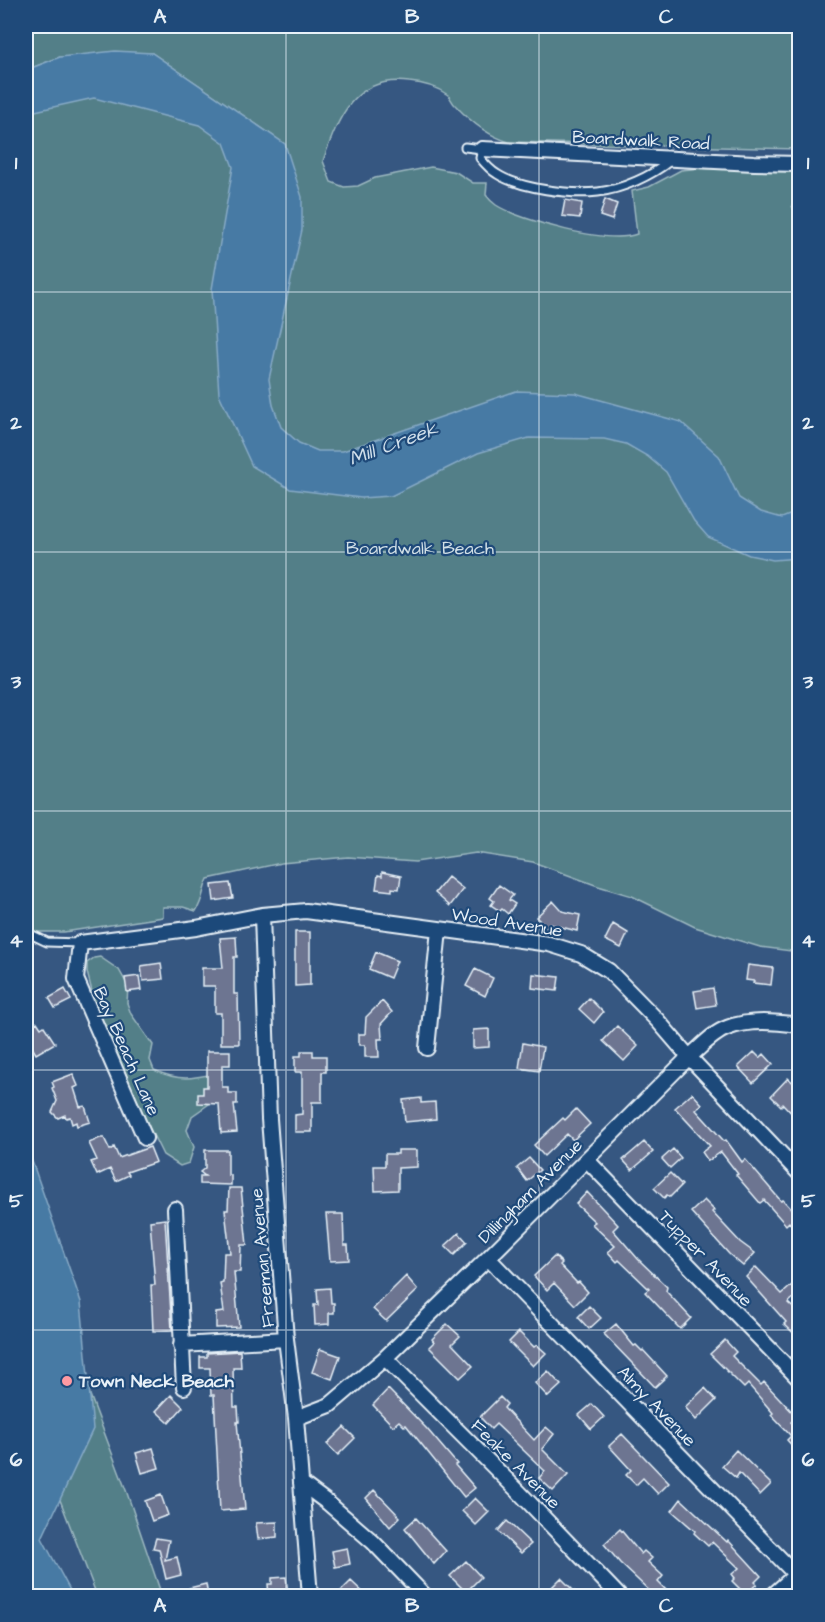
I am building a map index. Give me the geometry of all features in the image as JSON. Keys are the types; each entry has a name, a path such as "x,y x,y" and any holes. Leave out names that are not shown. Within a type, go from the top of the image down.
{"street":[{"name":"Boardwalk Road","path":"482,149 800,164"},
{"name":"Wood Avenue","path":"80,943 196,928 262,915 306,911 549,944 580,954 609,971 800,1174"},
{"name":"Freeman Avenue","path":"262,915 269,1119 286,1339 296,1418 310,1596"},
{"path":"427,1048 439,930"},
{"name":"Bay Beach Lane","path":"80,943 76,979 145,1138"},
{"name":"Dillingham Avenue","path":"296,1418 330,1405 385,1358 689,1057 727,1028 759,1022 800,1025"},
{"name":"Tupper Avenue","path":"587,1160 800,1380"},
{"path":"174,1209 184,1387"},
{"name":"Almy Avenue","path":"488,1258 798,1575"},
{"path":"181,1345 286,1339"},
{"name":"Feake Avenue","path":"385,1358 619,1596"},
{"path":"301,1483 373,1542 425,1596"},
{"path":"772,1596 798,1575"}],"lane":[{"path":"465,147 482,149 480,158 497,174 508,179 552,190 577,192 598,192 639,179 658,170 672,159"},
{"path":"26,932 47,942 80,943"}],"green space":[{"name":"Boardwalk Beach","path":"26,26 799,26 799,149 509,142 480,127 455,105 448,95 439,90 419,83 390,82 374,85 351,103 342,115 323,161 331,182 344,187 358,186 375,178 431,167 456,172 473,183 487,183 486,195 495,204 525,218 565,230 624,237 637,234 632,191 649,187 681,170 723,166 795,172 799,179 799,192 795,195 792,206 800,223 799,952 760,947 695,927 632,896 533,862 476,853 415,862 348,857 281,863 208,879 196,911 183,907 163,907 163,917 64,932 26,932 26,97 60,81 285,144 152,53 60,57 26,70"},
{"path":"100,957 119,970 128,986 127,1003 131,1014 153,1045 150,1060 154,1070 180,1078 216,1075 222,1082 209,1104 192,1116 187,1130 194,1147 189,1163 180,1166 163,1155 121,1070 97,1011 87,972 87,963"},
{"path":"26,1225 127,1493 162,1596 97,1596 57,1492"}],"water":[{"name":"Mill Creek","path":"115,51 152,53 285,144 302,197 302,230 269,379 273,405 281,427 299,443 318,451 343,451 516,391 575,393 681,422 719,456 739,498 761,512 782,518 799,511 799,558 773,560 749,555 708,537 694,521 666,472 647,456 626,444 604,439 529,438 478,453 391,496 361,498 290,489 252,466 219,394 212,289 233,167 224,143 199,125 94,98 26,113 26,70 60,57"},
{"path":"26,1144 81,1302 93,1429 42,1538 73,1596 26,1596"}],"building":[{"path":"605,199 617,204 612,220 600,216"},
{"path":"565,200 582,203 580,218 562,216"},
{"path":"382,872 401,876 399,889 392,888 392,891 376,889 378,875 382,876"},
{"path":"448,877 463,889 450,906 435,893"},
{"path":"230,883 233,898 214,901 212,885"},
{"path":"499,885 513,895 509,900 515,904 508,914 491,905 494,901 490,898"},
{"path":"553,901 562,911 580,915 577,931 550,924 547,928 536,917"},
{"path":"613,924 628,933 621,948 605,940"},
{"path":"295,932 310,932 310,985 295,986"},
{"path":"236,937 234,994 238,994 239,1044 221,1044 221,1013 215,1013 215,986 202,986 202,968 223,968 220,938"},
{"path":"376,952 397,961 390,978 369,969"},
{"path":"161,963 163,979 143,981 141,966"},
{"path":"748,965 773,968 771,985 746,980"},
{"path":"475,969 493,978 485,996 466,986"},
{"path":"533,974 559,977 557,991 532,988"},
{"path":"139,976 141,990 127,992 125,978"},
{"path":"713,988 716,1005 697,1008 694,991"},
{"path":"65,989 71,1000 55,1008 49,998"},
{"path":"589,998 603,1012 594,1023 579,1009"},
{"path":"382,1001 392,1012 381,1024 382,1039 378,1039 379,1057 365,1057 365,1045 359,1045 359,1034 365,1034 366,1017"},
{"path":"37,1022 41,1028 44,1026 55,1043 36,1054 26,1037 26,1029"},
{"path":"617,1026 638,1046 624,1061 603,1041"},
{"path":"489,1029 489,1047 473,1048 473,1030"},
{"path":"523,1043 543,1047 539,1071 519,1068"},
{"path":"207,1051 230,1051 230,1065 222,1065 222,1087 228,1087 228,1093 237,1093 237,1104 234,1104 237,1132 221,1133 219,1104 198,1103 198,1094 203,1094 203,1087 207,1087"},
{"path":"301,1051 313,1051 313,1056 326,1056 326,1072 322,1072 322,1102 312,1102 312,1132 295,1132 295,1115 302,1114 302,1072 295,1072 295,1056 301,1056"},
{"path":"754,1052 760,1058 764,1054 773,1064 753,1083 738,1067"},
{"path":"73,1074 78,1086 74,1088 80,1107 85,1106 90,1122 77,1126 76,1122 72,1124 70,1117 66,1118 65,1115 58,1118 52,1112 57,1101 52,1082"},
{"path":"788,1078 800,1089 800,1122 783,1104 781,1106 771,1096"},
{"path":"692,1093 702,1104 696,1110 724,1141 726,1140 742,1162 745,1159 781,1201 783,1200 800,1218 800,1234 789,1222 786,1225 764,1200 760,1203 736,1175 738,1174 721,1152 708,1161 702,1152 710,1146 675,1108"},
{"path":"421,1098 421,1103 435,1102 436,1119 405,1122 403,1100"},
{"path":"576,1109 590,1124 573,1140 567,1134 544,1156 534,1145"},
{"path":"104,1138 110,1150 114,1147 119,1158 150,1147 156,1162 127,1172 129,1175 116,1181 110,1169 97,1175 91,1162 97,1160 89,1143"},
{"path":"644,1142 653,1152 632,1170 623,1160"},
{"path":"673,1149 681,1158 670,1168 662,1159"},
{"path":"205,1150 228,1150 228,1175 231,1175 231,1185 200,1184 200,1176 205,1176 200,1172 205,1168"},
{"path":"398,1150 417,1150 417,1167 398,1168 398,1190 375,1191 374,1166 385,1166 385,1154 398,1154"},
{"path":"529,1158 540,1170 527,1181 517,1168"},
{"path":"670,1173 682,1185 670,1197 667,1195 664,1198 654,1188"},
{"path":"229,1188 241,1188 247,1245 241,1245 240,1272 234,1272 239,1327 216,1328 216,1313 224,1312 220,1283 223,1282 224,1253 230,1253 225,1210 228,1210"},
{"path":"587,1192 618,1225 613,1230 667,1287 666,1291 691,1318 680,1329 645,1292 649,1289 608,1252 615,1246 592,1224 595,1222 576,1204"},
{"path":"704,1200 740,1242 755,1253 743,1266 691,1212"},
{"path":"326,1214 343,1214 344,1245 348,1245 349,1260 330,1261"},
{"path":"165,1219 172,1330 153,1331 151,1285 155,1285 150,1221"},
{"path":"459,1233 467,1242 454,1255 445,1246"},
{"path":"555,1256 562,1263 560,1265 588,1292 575,1305 554,1283 547,1290 534,1276"},
{"path":"756,1267 782,1294 800,1278 800,1292 788,1303 800,1314 800,1339 784,1324 786,1322 746,1277"},
{"path":"406,1276 418,1290 386,1321 373,1309"},
{"path":"330,1288 334,1313 329,1313 329,1324 315,1325 314,1305 318,1305 317,1289"},
{"path":"589,1306 601,1318 589,1329 578,1317"},
{"path":"447,1324 460,1336 452,1344 473,1366 460,1378 429,1347 434,1342 432,1339"},
{"path":"616,1324 634,1346 643,1350 667,1376 655,1387 604,1334"},
{"path":"519,1332 534,1347 537,1345 546,1353 533,1366 509,1342"},
{"path":"725,1340 736,1352 732,1356 761,1385 764,1382 797,1417 791,1422 798,1430 800,1429 800,1454 787,1440 791,1436 771,1415 773,1413 748,1384 744,1388 710,1354"},
{"path":"320,1349 340,1356 332,1379 312,1372"},
{"path":"240,1351 241,1368 233,1368 234,1407 238,1407 239,1422 237,1422 245,1509 220,1511 214,1395 211,1395 210,1368 200,1368 200,1357 207,1357 207,1353"},
{"path":"548,1371 561,1385 548,1397 535,1383"},
{"path":"705,1388 716,1400 696,1420 685,1407"},
{"path":"388,1389 427,1429 475,1488 464,1497 406,1425 404,1426 399,1421 393,1426 373,1405"},
{"path":"171,1395 183,1407 169,1423 156,1411"},
{"path":"500,1397 507,1404 504,1408 534,1440 546,1427 554,1434 542,1449 568,1475 553,1491 539,1478 545,1471 496,1424 491,1429 480,1417"},
{"path":"592,1404 604,1417 591,1429 579,1415"},
{"path":"344,1427 355,1438 338,1455 327,1444"},
{"path":"622,1434 669,1483 658,1494 643,1478 636,1485 626,1475 631,1470 609,1446"},
{"path":"153,1448 159,1468 142,1473 136,1453"},
{"path":"736,1450 771,1484 760,1495 739,1473 736,1478 722,1466"},
{"path":"374,1490 400,1517 390,1527 366,1498"},
{"path":"161,1495 168,1515 152,1521 145,1501"},
{"path":"475,1498 489,1512 476,1525 462,1511"},
{"path":"681,1499 727,1542 728,1540 761,1576 755,1582 757,1584 745,1594 732,1581 735,1578 732,1574 739,1568 712,1542 708,1546 672,1511"},
{"path":"416,1518 446,1551 434,1564 405,1528"},
{"path":"507,1521 531,1544 521,1553 498,1531"},
{"path":"277,1522 277,1537 258,1539 256,1523"},
{"path":"620,1529 641,1554 644,1551 652,1558 648,1562 663,1576 658,1582 672,1596 655,1596 620,1563 604,1544"},
{"path":"156,1538 169,1540 165,1560 177,1557 181,1575 166,1579 159,1549 153,1548"},
{"path":"347,1548 350,1564 335,1567 332,1551"},
{"path":"466,1561 481,1577 466,1592 450,1576"},
{"path":"286,1577 288,1594 269,1596 268,1584 272,1584 272,1578"},
{"path":"561,1578 579,1596 557,1596 550,1589"},
{"path":"351,1581 367,1596 336,1596"},
{"path":"206,1584 208,1596 190,1596 189,1588"}],"place":[{"name":"Town Neck Beach","path":"67,1381"}]}
